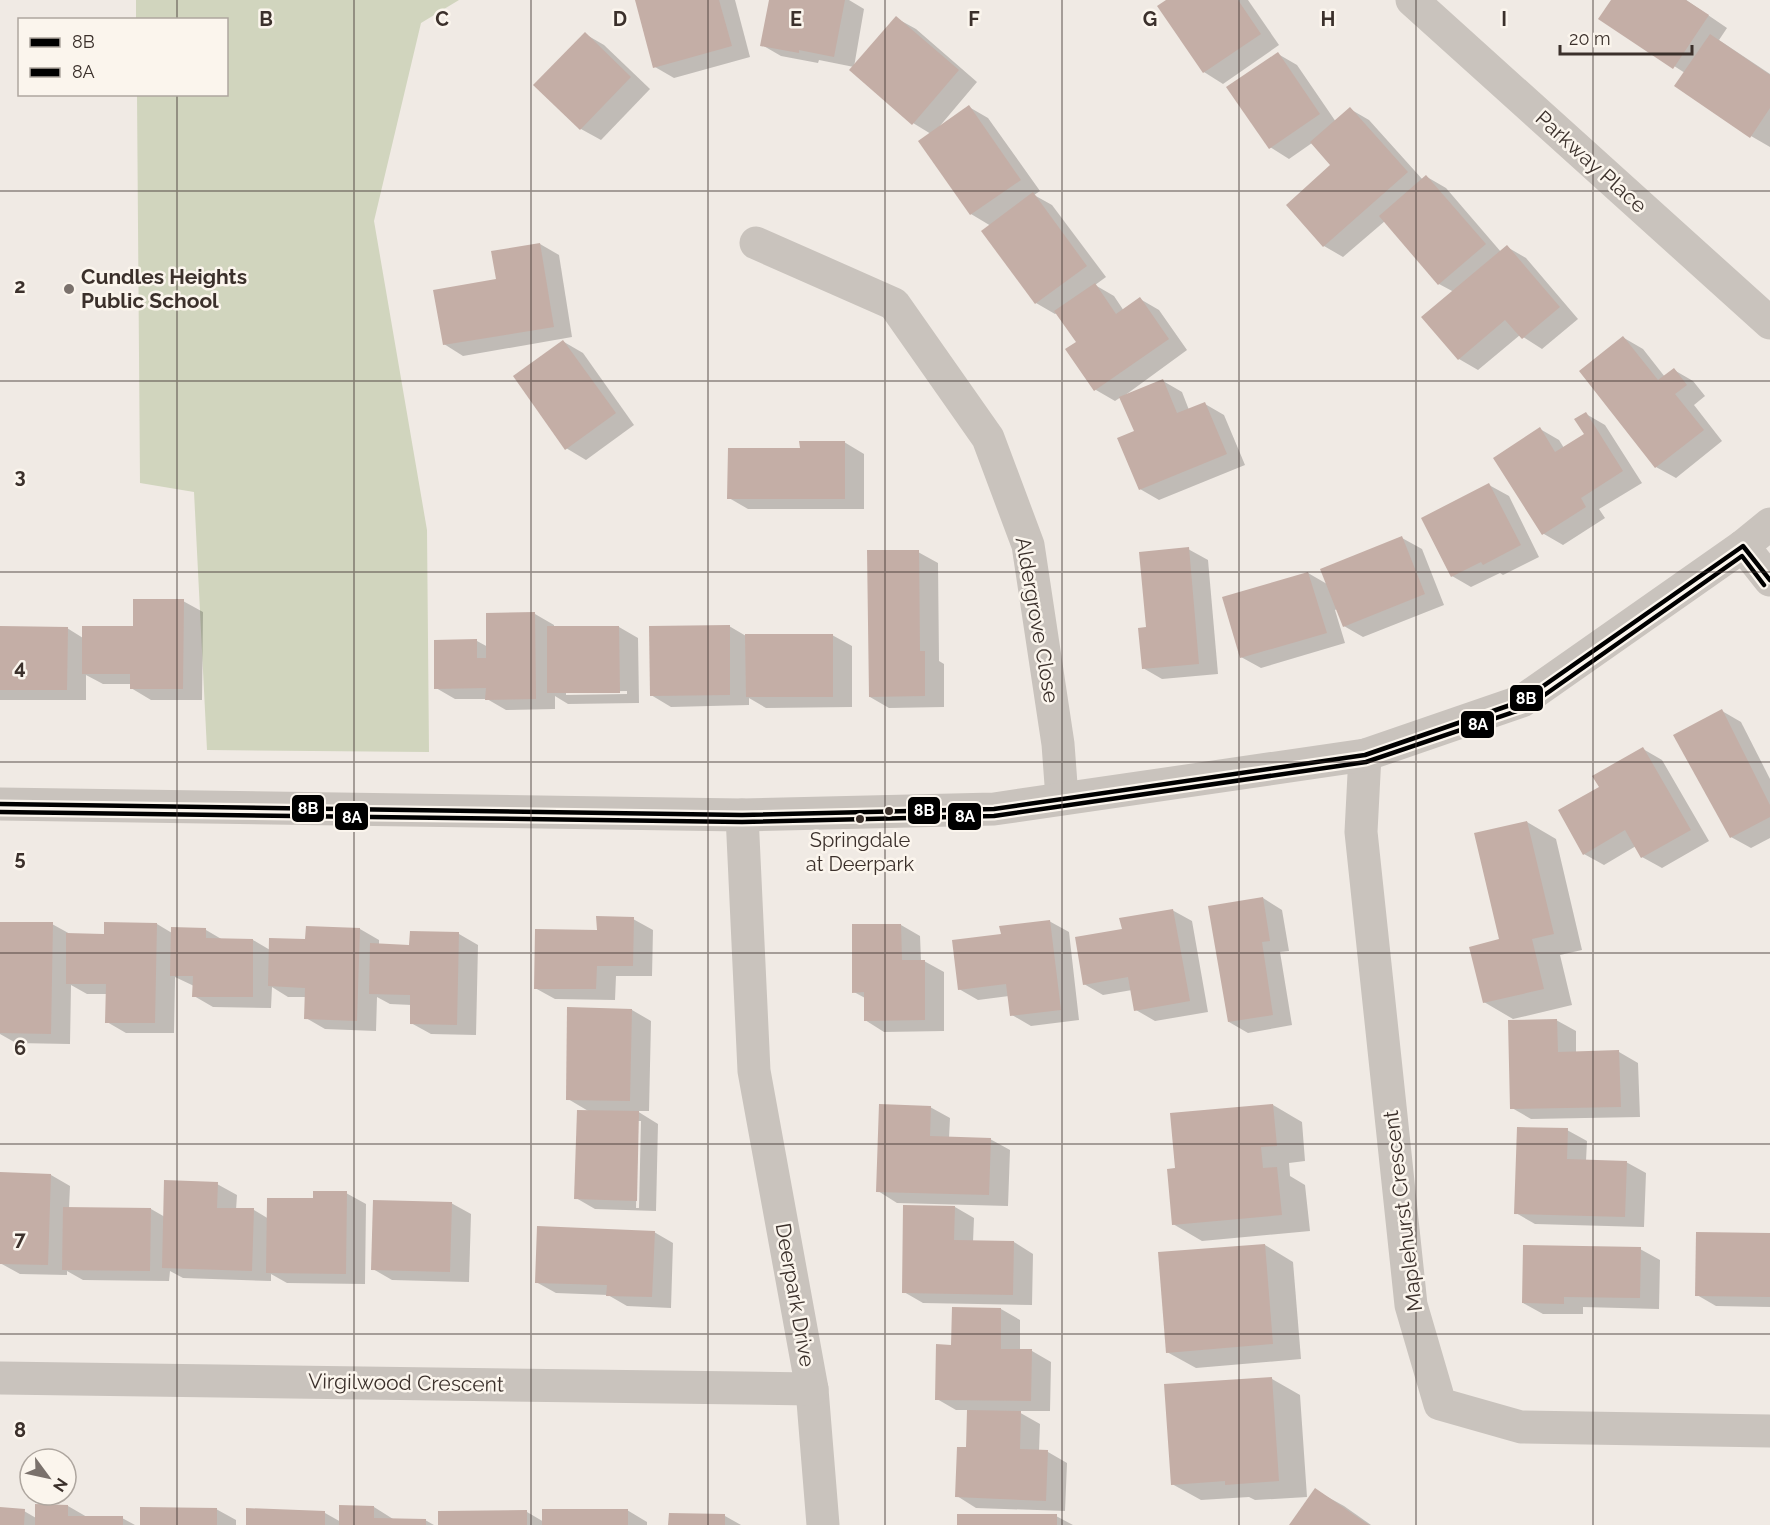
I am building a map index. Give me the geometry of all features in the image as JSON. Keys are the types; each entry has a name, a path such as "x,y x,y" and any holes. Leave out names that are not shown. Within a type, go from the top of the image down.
{"street":[{"name":"Parkway Place","path":"1412,0 1770,323"},
{"name":"Aldergrove Close","path":"756,243 894,303 988,438 1028,545 1058,744 1062,798"},
{"path":"0,804 742,815 994,809 1365,755 1522,701 1743,546 1770,524"},
{"path":"1743,546 1770,580"},
{"name":"Maplehurst Crescent","path":"1365,755 1361,832 1411,1305 1440,1404 1521,1427 1770,1431"},
{"name":"Deerpark Drive","path":"742,815 754,1071 812,1389 823,1525"},
{"name":"Virgilwood Crescent","path":"0,1378 812,1389"}],"green space":[{"path":"136,0 459,0 421,23 374,221 427,530 429,752 207,750 194,492 140,483 137,96 228,96 228,18 136,18"}],"building":[{"path":"635,0 719,0 732,46 653,68"},
{"path":"769,0 845,0 834,57 760,46"},
{"path":"1166,0 1238,0 1261,34 1203,73 1157,6"},
{"path":"1611,0 1686,0 1709,15 1673,69 1598,19"},
{"path":"896,16 959,70 912,125 849,70"},
{"path":"585,32 631,77 580,130 533,85"},
{"path":"1710,34 1770,75 1770,108 1750,138 1674,86"},
{"path":"1278,52 1320,114 1269,149 1226,87"},
{"path":"969,105 1021,180 970,215 918,141"},
{"path":"1350,107 1408,172 1323,247 1286,205 1330,165 1310,142"},
{"path":"1426,175 1486,244 1438,285 1379,216"},
{"path":"1033,192 1087,266 1035,304 981,231"},
{"path":"540,243 554,327 443,345 433,290 496,279 491,251"},
{"path":"1507,245 1560,307 1522,339 1505,320 1458,360 1421,317"},
{"path":"1095,283 1116,314 1140,297 1169,339 1094,391 1065,349 1076,342 1054,311"},
{"path":"1623,336 1658,380 1674,368 1687,385 1675,394 1704,430 1655,468 1579,371"},
{"path":"563,340 616,413 565,450 513,376"},
{"path":"1163,379 1177,413 1205,402 1227,454 1139,490 1117,438 1134,431 1119,397"},
{"path":"1586,412 1623,471 1581,498 1586,507 1542,535 1493,458 1540,427 1555,452 1584,434 1574,419"},
{"path":"799,441 845,441 845,499 727,499 728,448 800,448"},
{"path":"1489,483 1521,545 1483,565 1481,562 1451,577 1421,518"},
{"path":"1402,536 1425,594 1343,627 1320,569"},
{"path":"1189,547 1199,664 1142,669 1138,628 1146,627 1139,552"},
{"path":"867,550 919,550 920,651 925,651 925,696 869,697"},
{"path":"1308,572 1327,633 1240,658 1222,597"},
{"path":"133,599 184,599 183,689 130,689 130,674 82,674 82,626 133,626"},
{"path":"535,612 536,699 485,700 486,688 434,689 434,640 477,639 477,658 486,658 486,613"},
{"path":"730,625 730,695 650,696 649,626"},
{"path":"0,626 68,627 67,690 0,690"},
{"path":"547,626 619,626 620,693 547,693"},
{"path":"745,634 833,634 833,697 746,697"},
{"path":"1722,709 1770,805 1770,817 1730,838 1673,735"},
{"path":"1643,747 1691,830 1641,858 1625,830 1583,855 1558,810 1599,787 1592,776"},
{"path":"1527,821 1554,934 1532,939 1544,989 1483,1003 1469,947 1499,939 1474,833"},
{"path":"1263,897 1270,941 1262,942 1273,1015 1228,1022 1208,906"},
{"path":"1173,909 1190,1001 1134,1011 1128,977 1083,985 1075,937 1122,929 1119,918"},
{"path":"596,916 634,917 633,966 597,966 596,989 534,989 535,929 597,930"},
{"path":"1050,920 1061,1010 1010,1016 1006,984 958,990 952,940 1001,934 999,926"},
{"path":"0,922 53,922 51,1034 0,1033"},
{"path":"104,922 157,923 155,1023 105,1023 106,984 66,984 66,933 104,934"},
{"path":"852,924 901,924 902,960 925,960 925,1020 864,1021 864,992 852,993"},
{"path":"306,926 360,928 357,1021 304,1019 305,988 268,986 269,938 305,939"},
{"path":"171,927 206,928 206,938 253,939 253,997 192,997 193,976 170,976"},
{"path":"410,931 459,932 457,1025 410,1024 410,995 369,994 370,943 409,945"},
{"path":"567,1007 632,1009 630,1101 566,1100"},
{"path":"1557,1019 1558,1052 1619,1050 1621,1107 1510,1109 1508,1020"},
{"path":"879,1104 931,1106 930,1136 991,1138 989,1195 876,1192"},
{"path":"1273,1104 1277,1146 1261,1147 1263,1168 1277,1167 1282,1215 1172,1225 1167,1169 1175,1168 1170,1113"},
{"path":"577,1110 639,1111 637,1201 574,1199"},
{"path":"1517,1127 1568,1128 1567,1159 1627,1161 1625,1217 1514,1214"},
{"path":"0,1172 51,1174 48,1265 0,1264"},
{"path":"164,1180 218,1182 217,1208 254,1208 252,1271 162,1268"},
{"path":"313,1191 347,1191 346,1274 266,1273 267,1198 313,1198"},
{"path":"373,1200 452,1202 450,1272 371,1270"},
{"path":"903,1205 955,1206 954,1240 1014,1241 1013,1295 902,1293"},
{"path":"63,1207 151,1208 150,1271 62,1270"},
{"path":"537,1226 655,1231 652,1297 606,1296 607,1285 535,1283"},
{"path":"1696,1232 1770,1233 1770,1297 1695,1296"},
{"path":"1265,1244 1273,1344 1166,1353 1158,1252"},
{"path":"1523,1245 1641,1247 1640,1298 1564,1297 1564,1304 1522,1303"},
{"path":"952,1307 1001,1308 1001,1349 1032,1349 1031,1401 935,1400 936,1344 951,1345"},
{"path":"1272,1377 1279,1481 1225,1485 1225,1481 1171,1485 1164,1384"},
{"path":"967,1410 1021,1411 1020,1449 1048,1450 1046,1501 955,1497 957,1447 966,1447"},
{"path":"1315,1488 1369,1525 1289,1525"},
{"path":"339,1505 374,1506 374,1518 426,1519 426,1525 339,1525"},
{"path":"0,1507 25,1509 24,1525 0,1525"},
{"path":"35,1507 68,1507 68,1516 123,1516 123,1525 35,1525"},
{"path":"140,1507 217,1508 217,1525 140,1525"},
{"path":"246,1508 325,1511 325,1525 246,1525"},
{"path":"542,1509 628,1509 628,1525 542,1525"},
{"path":"527,1510 527,1525 438,1525 438,1511"},
{"path":"669,1513 725,1514 725,1525 668,1525"},
{"path":"957,1514 1057,1514 1057,1525 957,1525"}],"transit line":[{"name":"8B","path":"0,804 742,815 994,809 1365,755 1522,701 1743,546 1770,580"},
{"name":"8A","path":"0,812 742,822 994,816 1366,762 1526,708 1742,556 1764,585"}],"place":[{"name":"Cundles Heights Public School","path":"69,289"},
{"name":"Springdale at Deerpark","path":"860,819"}]}
